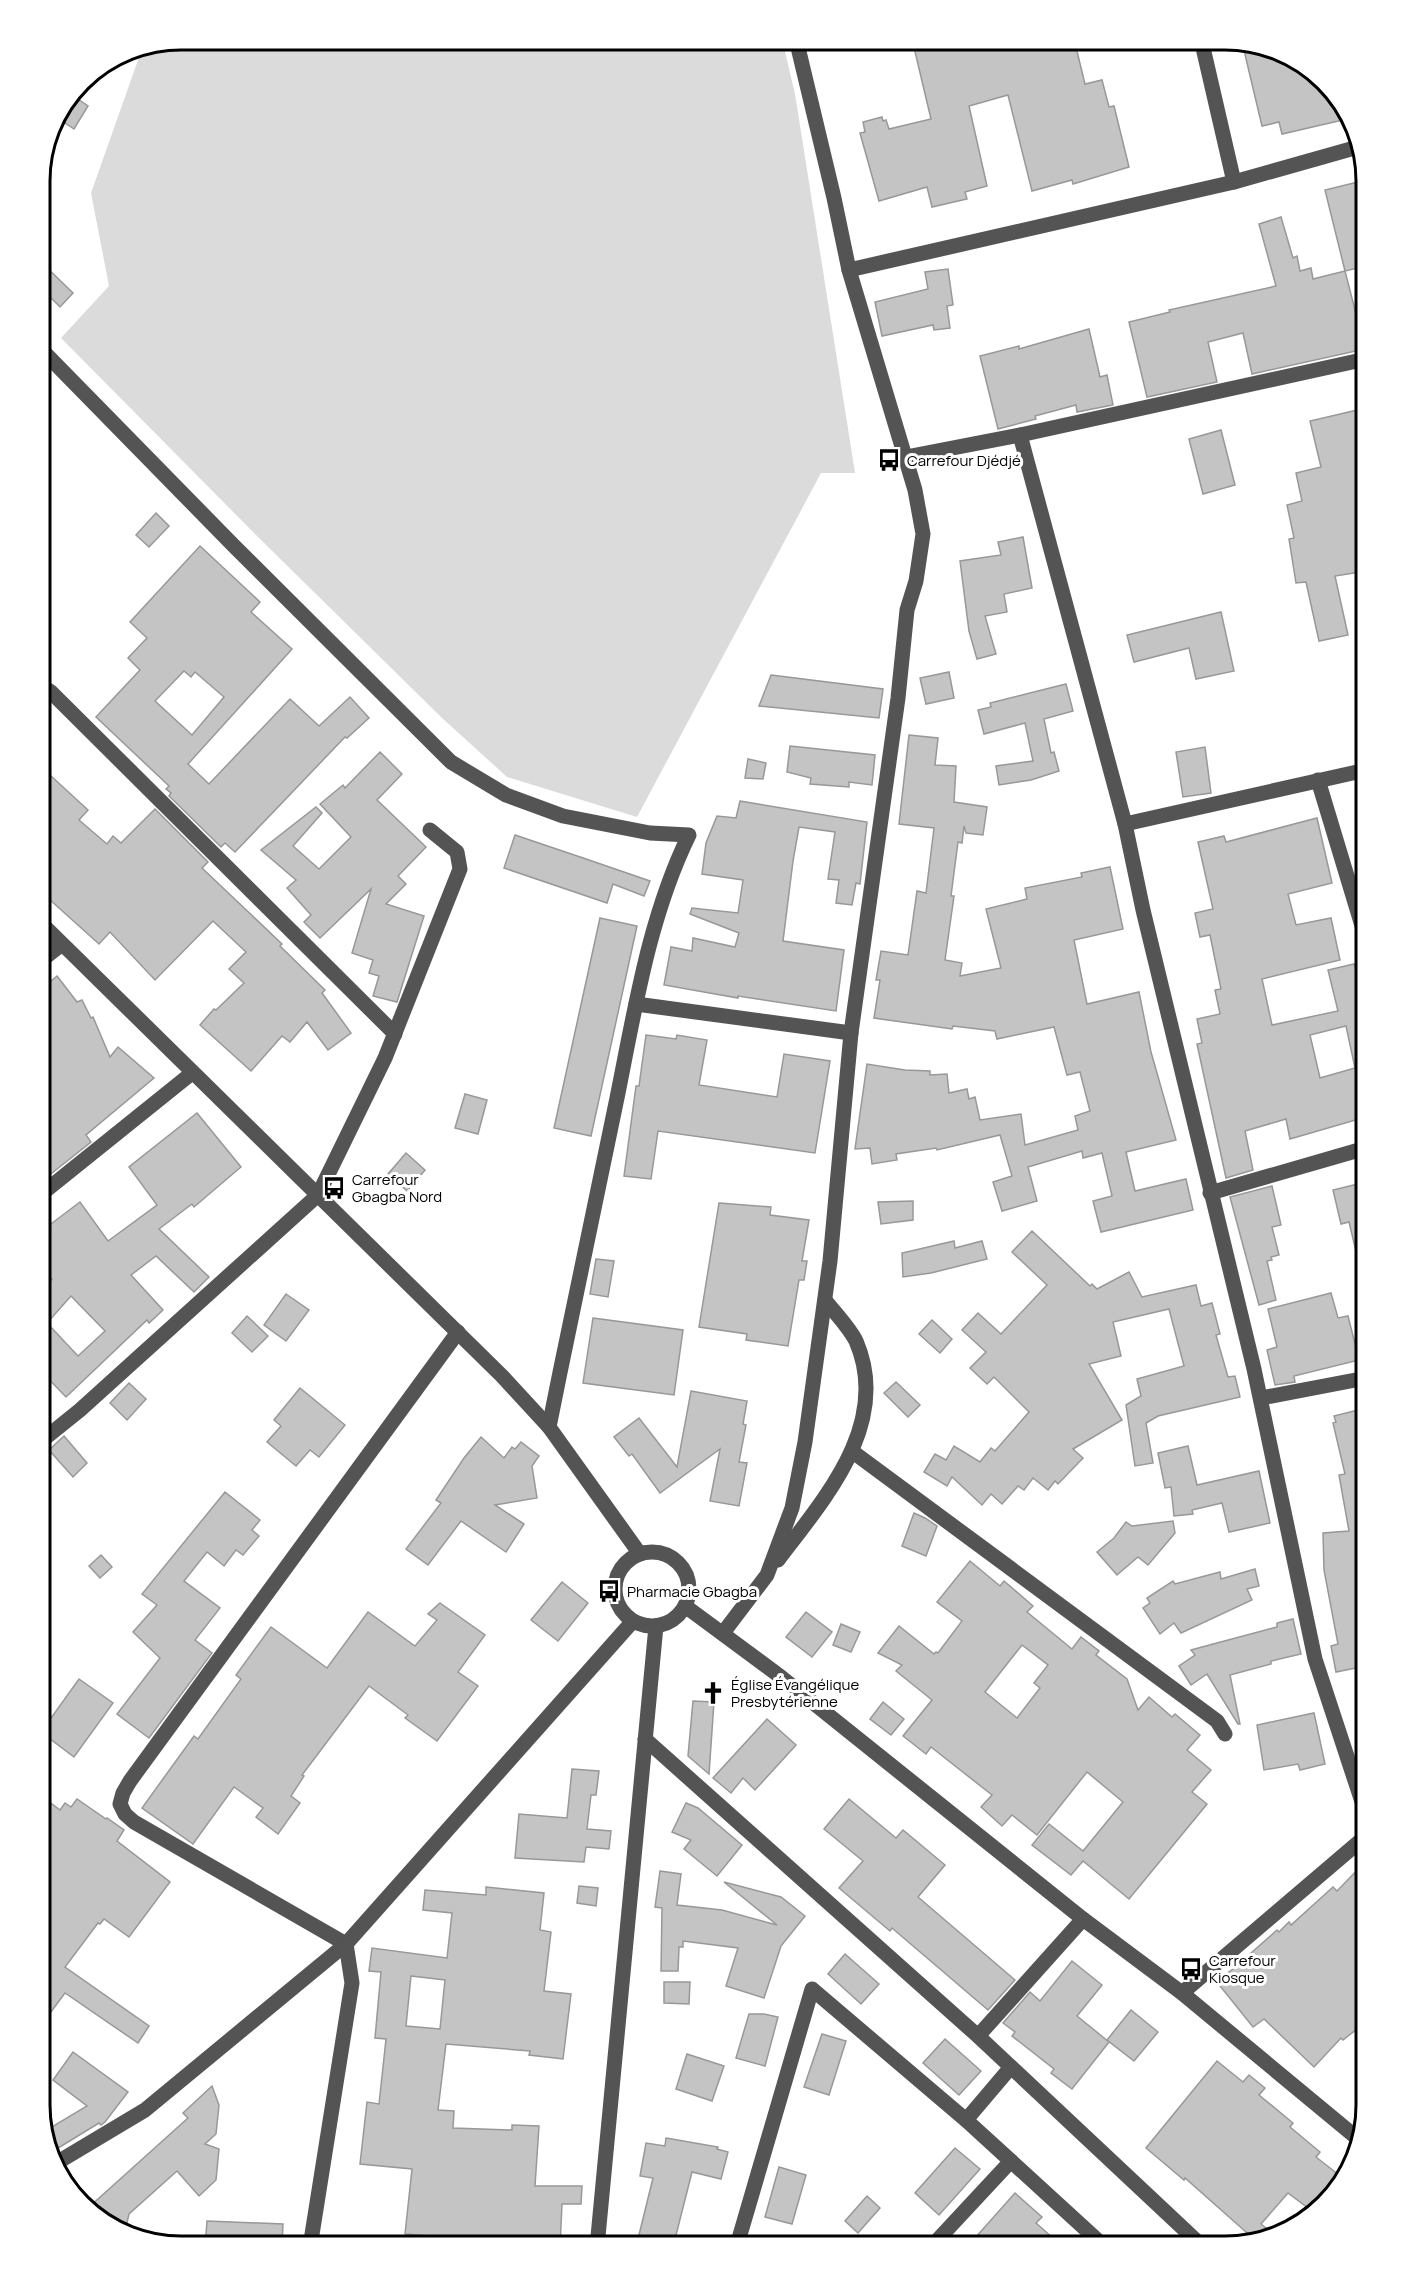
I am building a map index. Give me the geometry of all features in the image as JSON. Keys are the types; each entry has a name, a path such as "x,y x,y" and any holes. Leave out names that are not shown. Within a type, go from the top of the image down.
{"street":[{"path":"767,1575 792,1508 805,1442 825,1300 851,1033 896,710 907,610 916,581 923,534 906,457 849,270 799,50"},
{"path":"1204,50 1234,182"},
{"path":"849,270 1234,182 1352,149"},
{"path":"50,358 451,762 506,795 563,816 650,833 689,835 673,868 658,912 636,1004 549,1427"},
{"path":"906,457 1020,435 1355,361"},
{"path":"1020,435 1125,824 1210,1193 1261,1398 1315,1659 1355,1781"},
{"path":"50,693 395,1034"},
{"path":"1125,824 1355,772"},
{"path":"1318,780 1355,903"},
{"path":"50,1434 80,1410 318,1194 385,1058 460,869 457,852 430,830"},
{"path":"50,932 459,1332 549,1427 640,1554"},
{"path":"50,953 62,944"},
{"path":"636,1004 851,1033"},
{"path":"50,1187 192,1073"},
{"path":"1210,1193 1355,1151"},
{"path":"723,1634 817,1508 853,1452 866,1399 866,1375 855,1340 825,1300"},
{"path":"346,1944 134,1822 125,1814 120,1804 123,1792 130,1781 459,1332"},
{"path":"1261,1398 1355,1380"},
{"path":"853,1452 1217,1720 1225,1734"},
{"path":"652,1552 665,1554 676,1560 684,1570 688,1581 685,1606 668,1623 656,1626 633,1621 618,1604 615,1591 616,1580 621,1568 640,1554 652,1552"},
{"path":"685,1606 781,1677 1083,1919 1182,1993 1352,2135"},
{"path":"61,2160 145,2110 346,1944 633,1621"},
{"path":"598,2236 656,1626"},
{"path":"645,1739 978,2036 1191,2236"},
{"path":"1182,1993 1355,1845"},
{"path":"978,2036 1083,1919"},
{"path":"312,2236 352,1983 346,1944"},
{"path":"740,2236 812,1989 966,2120 1093,2236"},
{"path":"966,2120 1011,2067"},
{"path":"940,2236 1011,2161"}],"shaded area":[{"path":"172,50 785,50 795,94 855,473 821,473 637,817 507,777 441,717 256,535 61,338 109,286 91,193 140,56 155,52"}],"building":[{"path":"915,50 1077,50 1085,84 1102,80 1109,107 1114,106 1129,167 1073,184 1072,180 1032,191 1008,95 969,106 987,186 965,192 967,199 932,207 927,187 879,201 860,133 865,132 863,122 882,117 883,121 886,120 889,129 931,119"},
{"path":"1244,51 1267,56 1283,63 1311,82 1323,94 1341,120 1282,134 1279,122 1262,126"},
{"path":"78,99 88,106 74,129 63,122"},
{"path":"1355,183 1355,269 1345,271 1325,190"},
{"path":"1281,217 1293,258 1297,256 1300,271 1311,268 1313,279 1345,271 1355,310 1355,351 1252,374 1243,333 1208,342 1217,382 1147,397 1129,322 1170,312 1169,310 1276,286 1259,224"},
{"path":"948,269 953,305 947,306 950,328 934,330 933,325 882,336 875,302 928,289 925,272"},
{"path":"50,271 73,293 60,307 50,297"},
{"path":"1089,329 1100,377 1107,375 1113,405 1077,412 1076,405 998,429 980,356 1019,346 1019,349"},
{"path":"1355,411 1355,573 1335,576 1348,635 1319,641 1306,582 1296,583 1289,539 1294,538 1287,505 1302,501 1296,473 1321,467 1310,421"},
{"path":"1221,430 1235,485 1203,494 1189,439"},
{"path":"156,513 169,526 149,547 136,535"},
{"path":"1023,537 1032,588 1004,594 1007,612 985,616 996,654 977,659 969,631 960,561 1001,555 998,542"},
{"path":"200,546 260,602 251,612 292,649 188,764 209,784 290,699 319,726 350,697 369,718 347,738 345,737 235,852 225,843 221,847 169,796 171,793 166,789 169,786 96,717 140,670 128,658 147,638 130,622","holes":["184,671 191,677 195,672 224,697 192,735 155,701"]},
{"path":"1221,612 1234,671 1196,679 1189,648 1134,662 1127,635"},
{"path":"949,672 954,698 926,704 920,678"},
{"path":"771,675 883,689 879,718 759,706"},
{"path":"1066,684 1073,711 1044,719 1051,753 1054,752 1059,771 1031,780 999,785 996,766 1033,761 1025,723 984,734 978,710 991,707 990,703"},
{"path":"909,735 938,738 935,765 956,766 954,802 987,807 983,835 966,833 964,826 962,843 958,842 951,896 954,896 945,960 962,963 960,976 1001,968 986,909 1027,899 1025,888 1082,877 1081,873 1110,867 1123,929 1074,940 1087,1004 1139,992 1151,1052 1176,1140 1126,1152 1135,1191 1186,1179 1193,1210 1101,1232 1093,1201 1112,1196 1102,1153 1083,1158 1082,1151 1028,1167 1037,1201 1002,1211 993,1182 1012,1176 1000,1135 937,1150 936,1148 896,1154 897,1160 872,1164 870,1148 855,1149 867,1064 930,1071 930,1075 947,1074 949,1093 967,1089 969,1099 975,1097 980,1120 1021,1114 1025,1145 1078,1130 1075,1116 1090,1111 1080,1072 1067,1075 1054,1027 997,1039 995,1031 953,1026 952,1029 874,1018 880,980 876,980 881,951 908,955 917,891 926,893 934,828 899,824"},
{"path":"790,746 875,755 872,785 849,782 849,787 810,784 811,778 787,772"},
{"path":"1205,747 1211,793 1183,797 1176,752"},
{"path":"380,752 402,774 377,800 426,847 398,876 406,884 386,904 424,916 397,1002 373,996 379,976 369,973 373,960 352,953 371,889 320,938 304,922 311,915 287,888 296,880 261,850 316,807 322,813 293,846 319,869 351,837 320,804 343,785 345,788"},
{"path":"748,759 766,763 763,779 745,778"},
{"path":"50,775 88,810 79,820 107,844 113,836 121,843 155,809 208,862 202,868 282,944 280,946 325,990 322,993 351,1033 328,1050 307,1022 290,1042 282,1036 251,1071 200,1025 214,1009 216,1010 244,983 229,969 246,952 213,921 155,980 110,932 99,944 50,900"},
{"path":"740,801 867,822 860,884 856,883 852,905 836,903 839,880 828,879 835,832 799,827 793,861 783,941 844,950 836,1011 664,985 671,947 692,951 693,938 735,947 739,933 690,914 692,908 738,913 743,880 702,874 706,843 717,816 736,818"},
{"path":"1317,818 1332,883 1288,894 1296,925 1331,918 1340,960 1262,979 1272,1025 1338,1011 1328,970 1354,964 1355,967 1355,1068 1355,1120 1290,1139 1286,1119 1245,1131 1253,1170 1226,1178 1197,1044 1202,1043 1197,1019 1220,1014 1215,990 1221,989 1210,935 1200,937 1195,913 1213,909 1198,842 1224,836 1226,842","holes":["1346,1026 1355,1068 1320,1078 1310,1035"]},
{"path":"515,835 650,881 644,896 613,884 607,903 504,868"},
{"path":"600,918 637,926 591,1136 554,1128"},
{"path":"57,976 77,1002 82,1000 91,1018 93,1017 110,1057 118,1047 154,1078 86,1135 91,1142 50,1175 50,982"},
{"path":"646,1035 676,1039 677,1035 707,1040 699,1085 777,1097 784,1054 830,1061 815,1153 658,1131 651,1179 624,1176 636,1086 639,1086"},
{"path":"465,1094 487,1100 478,1134 455,1128"},
{"path":"197,1113 241,1167 194,1207 192,1204 159,1229 209,1277 194,1292 156,1256 131,1275 163,1310 149,1323 147,1320 66,1397 50,1380 50,1326 78,1356 105,1331 71,1296 50,1320 50,1281 52,1279 50,1277 50,1225 80,1202 108,1241 157,1205 129,1167"},
{"path":"406,1153 425,1170 407,1191 388,1174"},
{"path":"1355,1185 1355,1247 1349,1222 1341,1224 1333,1190"},
{"path":"1272,1186 1281,1225 1272,1227 1279,1255 1267,1261 1276,1300 1259,1305 1230,1197"},
{"path":"913,1201 913,1220 881,1224 878,1202"},
{"path":"719,1203 771,1207 770,1215 809,1220 802,1261 807,1261 804,1280 799,1280 788,1346 746,1340 747,1334 699,1327"},
{"path":"1032,1231 1090,1286 1092,1284 1097,1289 1129,1272 1142,1297 1196,1285 1201,1306 1212,1303 1220,1334 1216,1335 1228,1377 1235,1376 1240,1397 1158,1416 1146,1423 1153,1463 1135,1466 1126,1405 1141,1396 1137,1379 1184,1366 1169,1309 1113,1322 1121,1356 1089,1364 1122,1420 1073,1449 1083,1458 1058,1484 1055,1481 1048,1490 1033,1478 1024,1490 1018,1486 1002,1504 991,1494 982,1505 952,1477 947,1486 924,1472 935,1454 946,1460 954,1446 980,1462 991,1448 995,1451 1029,1412 994,1377 987,1384 970,1368 986,1352 962,1330 978,1313 1001,1334 1047,1285 1012,1252"},
{"path":"954,1241 955,1248 982,1241 987,1259 931,1273 903,1277 902,1253"},
{"path":"596,1259 614,1261 608,1297 590,1294"},
{"path":"1331,1293 1338,1318 1348,1316 1355,1344 1355,1361 1294,1376 1295,1382 1275,1385 1267,1350 1277,1347 1268,1309"},
{"path":"286,1294 309,1310 286,1341 264,1325"},
{"path":"247,1316 268,1336 252,1352 232,1333"},
{"path":"593,1318 683,1330 674,1395 583,1383"},
{"path":"932,1320 952,1339 940,1353 919,1334"},
{"path":"896,1382 920,1405 908,1417 884,1393"},
{"path":"129,1383 146,1399 127,1420 110,1403"},
{"path":"300,1388 345,1425 319,1457 310,1450 296,1466 267,1442 281,1426 274,1420"},
{"path":"691,1391 747,1401 743,1424 746,1425 739,1462 747,1463 739,1506 710,1501 720,1449 660,1493 632,1454 629,1456 614,1437 639,1418 677,1467"},
{"path":"1355,1411 1355,1668 1336,1672 1331,1646 1338,1644 1324,1570 1323,1533 1349,1531 1339,1475 1345,1474 1333,1423 1336,1422 1334,1416"},
{"path":"64,1436 87,1463 73,1477 50,1449"},
{"path":"481,1437 504,1458 512,1447 515,1449 521,1442 539,1456 532,1466 537,1498 495,1505 524,1524 506,1552 461,1521 428,1565 406,1549 441,1503 436,1500"},
{"path":"1188,1446 1197,1485 1259,1471 1270,1523 1229,1532 1222,1503 1192,1510 1193,1514 1174,1516 1171,1487 1165,1488 1158,1453"},
{"path":"225,1492 260,1520 252,1530 259,1536 243,1555 236,1550 224,1566 207,1552 184,1581 220,1608 195,1640 212,1653 149,1738 117,1714 160,1658 133,1632 157,1605 142,1594"},
{"path":"914,1513 937,1526 926,1556 902,1546"},
{"path":"1173,1521 1175,1533 1148,1565 1138,1557 1117,1575 1097,1552 1114,1538 1126,1522 1132,1526"},
{"path":"101,1555 112,1567 100,1578 89,1566"},
{"path":"970,1561 1000,1586 1004,1581 1033,1606 1027,1612 1072,1649 1081,1637 1099,1651 1096,1655 1127,1679 1138,1710 1149,1697 1172,1717 1175,1714 1200,1735 1187,1750 1211,1770 1192,1792 1207,1804 1129,1899 1083,1861 1071,1875 1032,1845 1049,1824 1083,1851 1123,1802 1087,1772 1037,1835 1012,1815 1002,1826 981,1807 992,1795 931,1747 926,1754 903,1736 932,1700 896,1671 902,1665 878,1653 899,1626 934,1654 938,1653 962,1621 937,1602","holes":["1022,1645 1048,1665 1034,1683 1040,1688 1017,1718 985,1692"]},
{"path":"1255,1569 1259,1586 1247,1589 1252,1600 1181,1633 1174,1623 1160,1634 1143,1608 1150,1603 1147,1598 1173,1581 1175,1584 1220,1572 1221,1579"},
{"path":"562,1582 588,1603 558,1641 531,1620"},
{"path":"440,1603 485,1635 458,1672 478,1686 437,1741 405,1718 408,1715 369,1686 302,1775 304,1776 291,1796 300,1803 278,1834 256,1817 263,1808 234,1787 193,1844 142,1808 194,1736 198,1739 241,1679 236,1675 271,1627 327,1668 368,1612 415,1646 437,1620 428,1614"},
{"path":"806,1612 832,1632 812,1657 786,1637"},
{"path":"1293,1619 1301,1654 1230,1675 1240,1724 1207,1674 1191,1685 1179,1666 1195,1655 1191,1650 1277,1627 1277,1623"},
{"path":"841,1624 860,1632 851,1652 833,1645"},
{"path":"79,1679 113,1703 74,1757 50,1739 50,1719"},
{"path":"693,1701 714,1702 709,1774 688,1756"},
{"path":"883,1702 904,1719 891,1735 870,1719"},
{"path":"1314,1713 1325,1764 1300,1770 1298,1764 1264,1770 1257,1725"},
{"path":"767,1719 796,1745 755,1790 743,1778 731,1793 713,1778"},
{"path":"572,1769 599,1771 596,1795 591,1795 587,1829 611,1831 609,1849 586,1847 584,1862 515,1858 519,1814 567,1818"},
{"path":"77,1799 124,1830 117,1841 170,1882 129,1937 104,1919 100,1924 98,1923 65,1967 149,2026 138,2043 65,1993 50,2013 50,1802 60,1810 65,1803 71,1807"},
{"path":"849,1799 896,1838 903,1830 945,1865 918,1897 1015,1980 988,2010 892,1928 890,1931 839,1888 863,1861 824,1829"},
{"path":"686,1803 698,1808 742,1845 717,1876 684,1849 691,1840 672,1832"},
{"path":"660,1871 681,1874 677,1905 722,1910 777,1925 724,1882 781,1897 805,1916 781,1946 764,1998 726,1986 738,1948 683,1941 683,1947 679,1947 678,1971 661,1971 662,1908 655,1907"},
{"path":"1355,1872 1355,2031 1343,2040 1341,2038 1314,2067 1264,2019 1253,2027 1216,1981 1277,1930 1279,1932 1289,1922 1291,1925 1333,1887 1337,1891"},
{"path":"579,1886 598,1888 596,1906 577,1903"},
{"path":"486,1887 544,1893 540,1930 551,1932 544,1991 571,1994 563,2059 529,2055 530,2051 446,2044 438,2110 454,2111 453,2128 512,2130 512,2125 539,2126 535,2186 582,2186 581,2204 562,2204 561,2236 405,2234 412,2169 360,2164 367,2102 379,2104 386,2039 375,2038 381,1972 369,1971 372,1948 447,1958 452,1913 423,1910 425,1890 486,1895","holes":["411,1976 445,1980 440,2029 406,2026"]},
{"path":"845,1954 879,1984 861,2004 828,1974"},
{"path":"1072,1961 1102,1985 1077,2016 1109,2042 1072,2089 1051,2073 1054,2069 1012,2036 1015,2032 1003,2023 1030,1992 1040,2001"},
{"path":"664,1982 690,1982 689,2004 664,2003"},
{"path":"1131,2010 1158,2032 1134,2061 1107,2040"},
{"path":"749,2014 778,2017 765,2066 736,2058"},
{"path":"822,2034 846,2041 829,2095 804,2087"},
{"path":"945,2039 981,2071 959,2095 923,2063"},
{"path":"73,2052 128,2092 105,2122 101,2125 99,2123 56,2149 52,2127 87,2106 53,2080"},
{"path":"687,2054 724,2066 712,2101 676,2089"},
{"path":"1217,2061 1243,2082 1249,2075 1265,2088 1259,2095 1293,2123 1290,2127 1320,2152 1316,2157 1336,2173 1323,2192 1307,2207 1288,2193 1261,2224 1268,2230 1248,2234 1185,2178 1184,2180 1146,2148"},
{"path":"212,2086 219,2105 216,2134 205,2144 219,2149 216,2180 199,2196 177,2171 129,2214 126,2225 94,2204 188,2118 183,2113"},
{"path":"666,2138 718,2147 717,2149 728,2152 721,2179 692,2172 676,2236 639,2236 653,2178 640,2176 646,2143 665,2146"},
{"path":"955,2148 980,2169 939,2215 915,2193"},
{"path":"779,2167 806,2175 792,2224 765,2217"},
{"path":"1015,2193 1042,2217 1036,2223 1051,2236 977,2236"},
{"path":"867,2196 880,2208 858,2233 845,2221"},
{"path":"207,2221 283,2224 282,2236 206,2236"}],"place":[{"name":"Carrefour Djédjé","path":"889,460"},
{"name":"Carrefour Gbagba Nord","path":"334,1188"},
{"name":"Pharmacie Gbagba","path":"609,1591"},
{"name":"Église Évangélique Presbytérienne","path":"713,1693"},
{"name":"Carrefour Kiosque","path":"1191,1969"}]}
